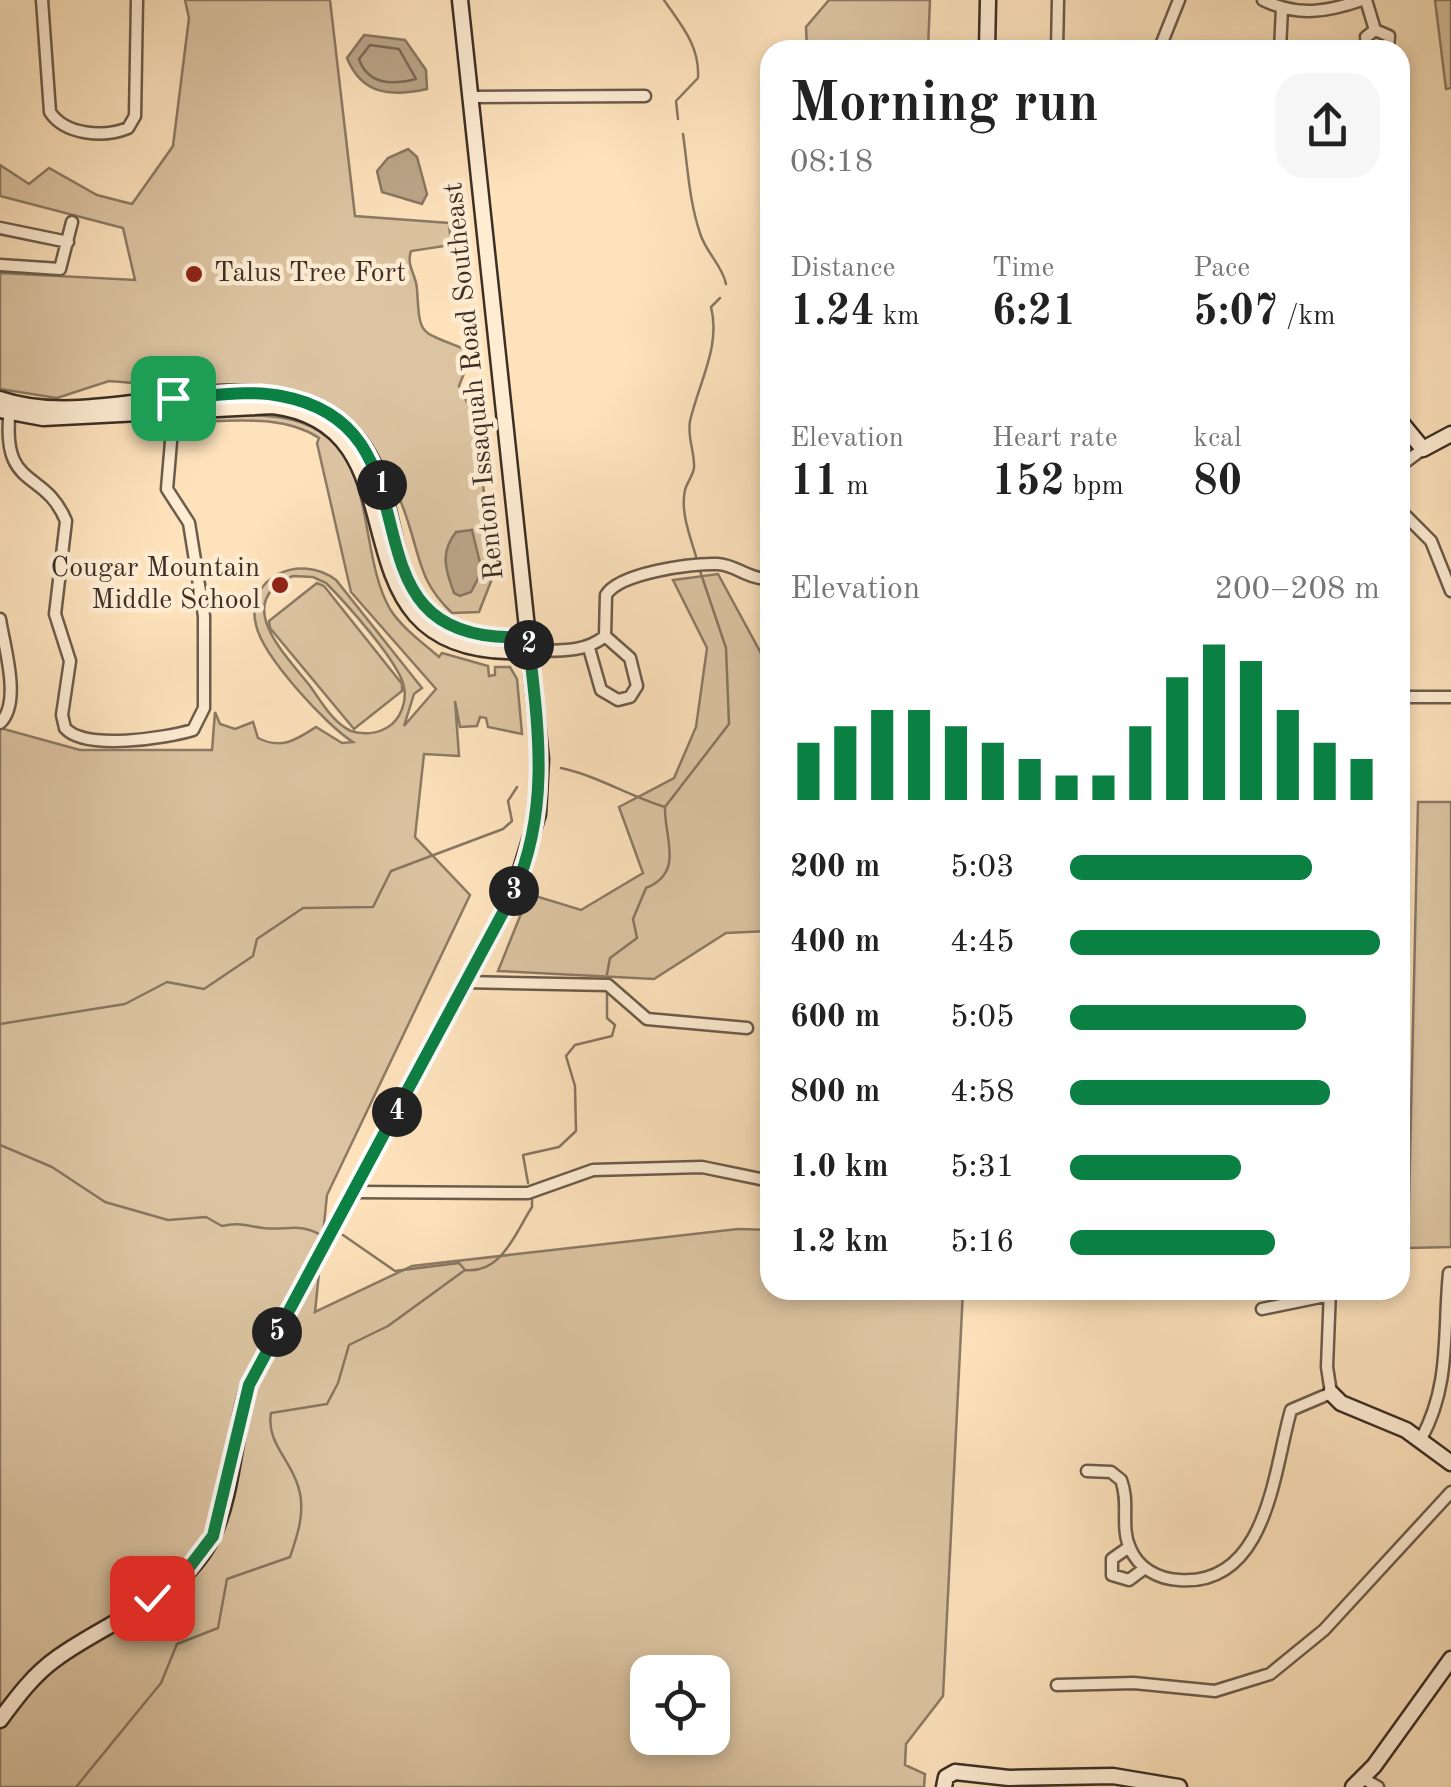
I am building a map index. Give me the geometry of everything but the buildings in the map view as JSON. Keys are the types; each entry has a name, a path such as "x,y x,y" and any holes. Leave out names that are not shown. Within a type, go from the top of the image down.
{"main road":[{"name":"Renton Issaquah Road Southeast","path":"0,1720 46,1666 181,1578 205,1549 220,1516 249,1385 522,873 538,814 541,759 460,0"},
{"path":"987,40 988,0"},
{"path":"5,406 43,418 268,394 305,403 333,416 357,437 374,461 398,563 422,602 440,618 472,634 528,644"},
{"path":"1410,434 1423,450 1451,434"},
{"path":"1331,1393 1341,1403 1421,1439 1451,1463"},
{"path":"1358,1783 1451,1659"},
{"path":"944,1787 946,1777 956,1772 1010,1778 1136,1777 1179,1787"}],"street":[{"path":"42,0 46,20 46,98 54,119 78,131 117,132 134,122 136,0"},
{"path":"1057,40 1058,0"},
{"path":"1163,40 1179,0"},
{"path":"1263,0 1282,8 1319,12 1364,0 1375,30 1389,36 1389,40"},
{"path":"1280,40 1282,8"},
{"path":"1366,40 1375,30"},
{"path":"471,96 646,96"},
{"path":"0,265 60,269 72,222"},
{"path":"0,228 68,242"},
{"path":"5,406 8,462 59,508 66,521 54,614 70,661 62,715 65,728 85,739 149,739 193,730 199,723 204,698 203,604 188,522 166,482 174,405"},
{"path":"1410,459 1423,450"},
{"path":"1410,520 1431,541 1451,591"},
{"path":"588,648 601,690 618,700 630,697 638,686 630,658 605,636 604,602 615,584 628,577 720,564 747,577 760,578"},
{"path":"0,619 9,693 7,714 0,723"},
{"path":"528,644 588,648 605,636"},
{"path":"1410,698 1451,697"},
{"path":"464,982 608,984 634,1011 656,1021 747,1028"},
{"path":"354,1192 528,1193 604,1169 714,1168 760,1179"},
{"path":"1421,1439 1436,1408 1446,1366 1449,1273"},
{"path":"1262,1308 1296,1300"},
{"path":"1088,1471 1112,1472 1121,1480 1128,1547 1145,1568 1168,1579 1195,1580 1239,1554 1272,1503 1291,1410 1331,1393 1326,1367 1330,1300"},
{"path":"1057,1685 1134,1682 1215,1691 1270,1674 1324,1630 1366,1579 1451,1492"},
{"path":"1128,1547 1112,1559 1112,1575 1129,1580 1145,1568"},
{"path":"1358,1783 1378,1787"}],"shaded area":[{"path":"185,0 330,0 355,216 449,223 451,245 411,251 410,261 421,325 430,335 464,349 466,368 459,386 483,435 481,471 495,571 479,612 452,613 434,592 382,462 369,442 336,410 293,392 192,388 193,414 281,418 321,432 340,451 353,474 379,584 395,616 439,657 442,653 488,666 489,676 495,675 495,667 510,667 517,679 522,734 488,727 486,718 480,717 477,726 460,727 455,701 459,756 424,754 415,837 470,895 327,1195 315,1312 412,1266 738,1229 760,1230 760,1300 963,1300 943,1696 906,1744 905,1765 925,1774 924,1787 0,1787 0,728 80,750 212,750 215,712 220,724 235,729 253,722 258,738 266,742 288,742 316,727 342,743 353,742 297,690 270,655 256,625 259,594 267,582 292,569 322,572 336,580 422,688 414,694 404,726 436,689 351,592 319,438 271,422 184,422 184,387 109,381 57,398 0,389 0,273 135,280 123,228 0,196 0,165 29,184 49,168 97,195 132,204 173,146 189,18","holes":["293,576 313,577 326,583 371,633 393,663 404,687 400,715 379,731 351,731 339,723 269,629 264,614 266,600 275,587"]},
{"path":"829,0 930,0 928,40 807,40 806,27"},
{"path":"1435,0 1451,0 1451,88 1446,89"},
{"path":"718,574 760,651 760,931 726,933 654,979 498,971 529,894 581,910 643,873 619,807 674,778 696,727 707,648 673,580"},
{"path":"317,583 324,586 402,684 402,691 354,729 270,628 269,621"},
{"path":"1418,802 1451,802 1451,1247 1410,1248"}],"water":[{"path":"364,35 405,40 426,70 427,89 390,92 361,80 347,58"},
{"path":"408,149 417,157 427,194 422,204 382,192 377,171 388,158"},
{"path":"472,530 482,571 471,592 460,596 451,584 446,554 456,532"}],"waterway":[{"path":"664,0 688,36 698,66 698,78 676,101 678,119"},
{"path":"683,134 697,223 726,284"},
{"path":"697,560 684,508 685,490 694,468 689,427 711,350 711,307 720,298"},
{"path":"607,974 610,958 637,938 633,919 646,888 658,881 669,864 665,807 729,724 726,648 699,568"},
{"path":"561,768 665,807"},
{"path":"0,1024 125,1004 167,982 204,989 253,956 257,939 303,908 373,907 391,871 503,829 512,821 508,801 517,787"},
{"path":"528,1183 523,1155 559,1147 576,1131 575,1086 566,1056 575,1045 612,1036 615,1025 607,1018 607,991"},
{"path":"0,1145 52,1167 105,1202 168,1220 206,1217 222,1226 299,1228 321,1235"},
{"path":"76,1787 161,1683 177,1644 218,1628 227,1579 290,1557 300,1522 300,1495 275,1442 271,1413 327,1404 349,1345 388,1326 465,1270 478,1270 498,1259 532,1207 532,1199"},
{"path":"343,1235 395,1271 459,1263 465,1270"}],"place":[{"name":"Talus Tree Fort","path":"194,274"},
{"name":"Cougar Mountain Middle School","path":"280,585"}],"route":[{"path":"152,1598 181,1578 213,1536 249,1385 514,892 533,841 541,759 528,637 472,634 440,618 422,602 398,563 374,461 344,424 305,403 268,394 173,398"}]}
